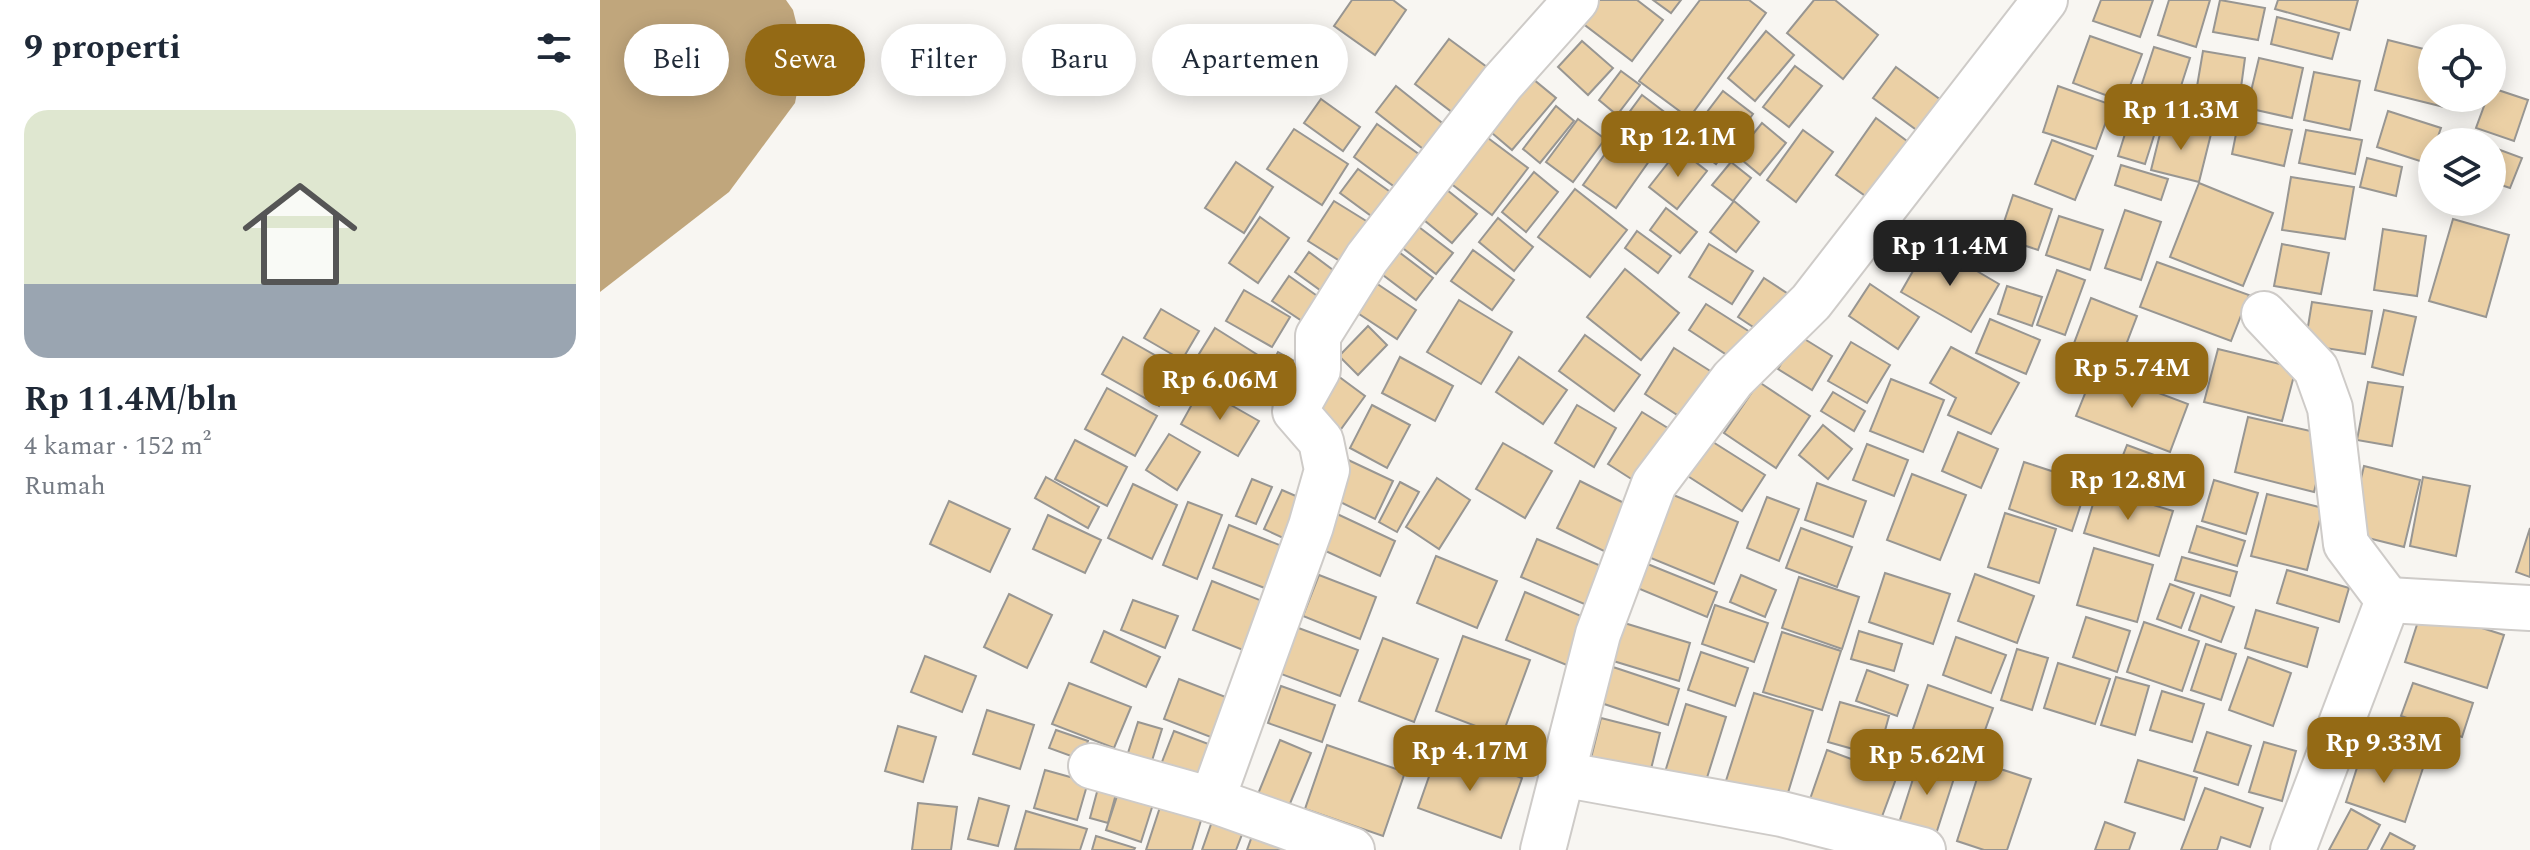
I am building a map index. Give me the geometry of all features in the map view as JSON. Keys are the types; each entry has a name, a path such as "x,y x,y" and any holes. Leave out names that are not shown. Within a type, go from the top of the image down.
{"street":[{"path":"1212,800 1311,526 1327,470 1321,441 1295,411 1318,370 1318,336 1367,258 1434,170 1502,83 1576,0"},
{"path":"1543,850 1598,634 1654,484 1733,379 1811,302 2045,0"},
{"path":"2264,314 2316,369 2330,408 2346,544 2388,600 2530,608"},
{"path":"2293,850 2388,600"},
{"path":"1091,766 1212,800 1352,850"},
{"path":"1561,774 1782,814 1923,850"}],"shaded area":[{"path":"600,0 786,0 793,10 796,24 745,24 745,96 796,96 795,103 729,192 600,292"}],"building":[{"path":"1352,0 1393,0 1406,10 1375,55 1348,36 1348,24 1335,24"},
{"path":"1585,0 1637,0 1663,20 1632,61 1573,16"},
{"path":"1653,0 1681,0 1671,13"},
{"path":"1700,0 1749,0 1766,13 1689,118 1639,81"},
{"path":"1814,0 1835,0 1878,35 1843,79 1787,33"},
{"path":"2101,0 2153,0 2140,37 2093,21"},
{"path":"2169,0 2210,0 2196,47 2158,35"},
{"path":"2220,0 2265,8 2258,40 2213,32"},
{"path":"2278,0 2358,0 2350,30 2275,9"},
{"path":"2277,17 2339,33 2332,59 2271,44"},
{"path":"1766,31 1794,55 1755,101 1728,78"},
{"path":"2090,36 2142,54 2124,102 2073,83"},
{"path":"1449,39 1495,73 1461,119 1415,84"},
{"path":"2388,40 2418,48 2418,101 2375,90"},
{"path":"1582,41 1613,68 1588,95 1558,67"},
{"path":"2154,47 2190,58 2173,111 2137,99"},
{"path":"2203,51 2245,58 2237,117 2193,110"},
{"path":"2259,58 2303,68 2292,118 2247,108"},
{"path":"1795,66 1822,86 1789,127 1763,107"},
{"path":"1896,67 1945,103 1922,134 1873,98"},
{"path":"1522,70 1556,98 1512,150 1479,122"},
{"path":"1621,71 1640,85 1617,115 1599,100"},
{"path":"2314,72 2360,81 2350,130 2304,120"},
{"path":"1396,86 1456,134 1436,159 1376,112"},
{"path":"2058,86 2112,105 2096,149 2043,132"},
{"path":"1723,91 1753,114 1716,164 1685,141"},
{"path":"2506,93 2528,100 2514,141 2506,138 2506,128 2476,128 2482,112 2506,112"},
{"path":"1642,95 1679,123 1663,146 1625,118"},
{"path":"1321,99 1360,127 1343,151 1304,123"},
{"path":"1556,106 1574,121 1540,163 1523,149"},
{"path":"2388,111 2441,128 2418,128 2418,160 2377,147"},
{"path":"2131,115 2158,123 2145,164 2118,156"},
{"path":"1876,118 1911,144 1871,200 1836,175"},
{"path":"1578,119 1605,139 1573,182 1546,162"},
{"path":"2239,119 2292,130 2284,166 2232,154"},
{"path":"2163,122 2211,134 2199,182 2151,170"},
{"path":"1762,123 1786,143 1760,175 1736,155"},
{"path":"1377,124 1427,160 1403,193 1354,157"},
{"path":"1294,129 1348,164 1322,205 1267,169"},
{"path":"1803,130 1833,152 1796,202 1767,180"},
{"path":"2306,130 2362,140 2355,174 2299,163"},
{"path":"1480,132 1528,168 1492,215 1445,179"},
{"path":"1620,133 1652,157 1616,208 1583,185"},
{"path":"2052,140 2093,156 2075,200 2035,184"},
{"path":"1679,149 1707,171 1677,209 1649,187"},
{"path":"2506,152 2522,158 2510,188 2506,187"},
{"path":"2367,158 2402,167 2396,196 2360,187"},
{"path":"1236,162 1273,187 1244,233 1205,208"},
{"path":"1731,162 1751,178 1733,201 1712,185"},
{"path":"2121,165 2168,179 2161,200 2115,185"},
{"path":"1358,169 1396,196 1378,221 1340,193"},
{"path":"1534,172 1558,192 1526,232 1502,212"},
{"path":"2291,177 2354,187 2345,239 2282,230"},
{"path":"1437,182 1477,214 1452,243 1413,211"},
{"path":"2199,183 2273,213 2243,286 2170,257"},
{"path":"1575,189 1627,230 1590,277 1538,237"},
{"path":"2013,195 2052,209 2038,250 1999,237"},
{"path":"1334,201 1376,227 1351,268 1308,241"},
{"path":"1734,201 1759,222 1736,252 1710,232"},
{"path":"1666,208 1697,232 1680,253 1650,230"},
{"path":"2125,210 2161,222 2141,280 2105,268"},
{"path":"2059,216 2103,230 2090,270 2046,255"},
{"path":"1260,217 1289,238 1258,283 1229,263"},
{"path":"1498,218 1533,247 1514,271 1479,242"},
{"path":"2453,219 2509,235 2486,317 2429,301"},
{"path":"1411,221 1453,253 1436,274 1395,242"},
{"path":"2383,229 2426,236 2417,296 2374,290"},
{"path":"1637,231 1671,256 1658,273 1625,248"},
{"path":"1929,243 1999,284 1971,332 1901,292"},
{"path":"1709,244 1753,271 1732,304 1689,277"},
{"path":"2282,244 2329,253 2321,294 2274,286"},
{"path":"1391,246 1433,278 1416,300 1375,269"},
{"path":"1473,250 1514,280 1492,310 1451,281"},
{"path":"1309,252 1345,279 1331,298 1295,272"},
{"path":"2157,262 2249,295 2231,341 2140,307"},
{"path":"1625,269 1679,313 1641,360 1587,317"},
{"path":"2057,270 2085,280 2065,335 2037,325"},
{"path":"1289,276 1330,305 1314,329 1272,301"},
{"path":"1367,277 1416,310 1397,339 1347,306"},
{"path":"1764,278 1796,299 1770,338 1738,317"},
{"path":"1870,284 1919,317 1898,349 1849,316"},
{"path":"2007,286 2042,297 2032,326 1998,314"},
{"path":"1244,290 1290,317 1272,347 1226,321"},
{"path":"2091,298 2137,316 2119,363 2073,346"},
{"path":"1459,300 1512,332 1481,384 1427,352"},
{"path":"2312,302 2372,311 2365,354 2305,345"},
{"path":"1706,304 1750,332 1733,359 1689,330"},
{"path":"1161,309 1199,331 1182,360 1144,338"},
{"path":"2384,310 2416,317 2403,375 2372,367"},
{"path":"1990,319 2040,340 2026,374 1976,353"},
{"path":"1368,326 1387,345 1358,375 1339,356"},
{"path":"1215,328 1269,362 1245,401 1191,367"},
{"path":"1585,335 1640,375 1614,411 1559,371"},
{"path":"1798,335 1832,356 1812,390 1778,369"},
{"path":"1123,337 1179,369 1159,406 1102,374"},
{"path":"1851,342 1890,365 1867,403 1828,381"},
{"path":"1951,347 2019,383 1991,434 1948,415 1956,398 1930,383"},
{"path":"1674,348 1715,374 1685,420 1645,394"},
{"path":"2218,349 2296,368 2282,421 2204,402"},
{"path":"1278,352 1314,372 1290,414 1255,395"},
{"path":"1400,357 1453,386 1435,421 1382,393"},
{"path":"1519,357 1567,390 1543,424 1496,392"},
{"path":"2095,369 2188,404 2170,452 2076,416"},
{"path":"1334,373 1365,396 1336,436 1305,413"},
{"path":"1891,379 1944,400 1923,452 1870,431"},
{"path":"1759,382 1810,416 1776,468 1724,433"},
{"path":"2368,382 2403,387 2392,446 2357,440"},
{"path":"1107,388 1157,416 1135,456 1085,429"},
{"path":"1201,388 1259,421 1238,456 1181,424"},
{"path":"1833,392 1865,411 1854,431 1821,411"},
{"path":"1372,405 1410,425 1387,468 1350,448"},
{"path":"1577,405 1616,428 1594,467 1555,443"},
{"path":"1642,412 1671,430 1636,482 1608,464"},
{"path":"2248,417 2328,435 2314,492 2235,472"},
{"path":"1823,425 1852,449 1828,479 1799,455"},
{"path":"1958,432 1998,449 1981,488 1942,471"},
{"path":"1169,434 1200,452 1177,490 1146,470"},
{"path":"1705,437 1765,475 1742,511 1683,473"},
{"path":"1075,440 1127,467 1107,506 1055,479"},
{"path":"1503,443 1552,471 1525,518 1476,489"},
{"path":"1867,444 1908,460 1894,496 1853,480"},
{"path":"2127,445 2187,467 2173,503 2113,481"},
{"path":"1344,458 1393,481 1375,519 1326,495"},
{"path":"2024,462 2088,483 2072,531 2009,509"},
{"path":"2364,466 2420,480 2404,547 2348,533"},
{"path":"1912,474 1966,495 1940,560 1887,540"},
{"path":"1046,477 1099,507 1088,528 1035,498"},
{"path":"2423,477 2470,486 2456,556 2410,546"},
{"path":"1437,478 1470,500 1439,549 1406,527"},
{"path":"1252,479 1272,487 1256,524 1236,516"},
{"path":"2214,480 2258,493 2246,534 2202,521"},
{"path":"1580,481 1634,508 1612,555 1557,528"},
{"path":"1400,482 1419,492 1397,532 1379,522"},
{"path":"1817,483 1866,501 1853,537 1805,520"},
{"path":"1133,484 1177,505 1152,559 1108,538"},
{"path":"2098,488 2173,511 2159,556 2084,533"},
{"path":"1282,490 1312,503 1294,543 1264,529"},
{"path":"1671,494 1738,522 1714,584 1646,556"},
{"path":"2267,494 2323,508 2307,570 2251,556"},
{"path":"1767,497 1799,509 1779,561 1747,548"},
{"path":"949,501 1010,529 990,572 930,544"},
{"path":"1188,502 1222,515 1197,579 1163,565"},
{"path":"1335,513 1395,541 1380,576 1319,548"},
{"path":"2005,513 2056,529 2039,583 1988,567"},
{"path":"1048,515 1101,540 1085,573 1033,549"},
{"path":"1229,525 1297,552 1280,594 1213,568"},
{"path":"2197,526 2245,541 2237,566 2189,552"},
{"path":"1801,528 1852,547 1837,587 1786,568"},
{"path":"2530,528 2530,577 2516,572"},
{"path":"1537,539 1613,571 1596,609 1521,577"},
{"path":"2094,548 2153,565 2137,622 2077,605"},
{"path":"1436,556 1497,581 1477,628 1417,603"},
{"path":"2182,557 2237,572 2230,596 2175,580"},
{"path":"1645,563 1717,592 1707,617 1635,587"},
{"path":"2287,570 2349,588 2339,622 2277,603"},
{"path":"1885,573 1950,594 1933,644 1869,622"},
{"path":"1975,574 2034,596 2017,643 1958,621"},
{"path":"1319,575 1376,597 1360,639 1303,616"},
{"path":"1741,575 1776,590 1765,617 1730,602"},
{"path":"1799,577 1859,597 1842,649 1782,628"},
{"path":"1212,581 1277,607 1258,656 1193,630"},
{"path":"2170,584 2194,593 2181,628 2157,619"},
{"path":"1525,592 1588,619 1569,666 1506,640"},
{"path":"1009,594 1052,615 1027,668 984,647"},
{"path":"2201,595 2234,607 2221,642 2189,630"},
{"path":"1133,600 1178,616 1165,648 1121,630"},
{"path":"1715,605 1768,623 1754,662 1702,644"},
{"path":"2422,609 2504,635 2487,688 2405,662"},
{"path":"2256,610 2318,628 2307,667 2245,648"},
{"path":"2086,617 2130,631 2117,672 2073,657"},
{"path":"1621,622 1690,643 1679,681 1610,660"},
{"path":"2144,622 2199,641 2182,691 2127,672"},
{"path":"1285,623 1358,650 1340,696 1268,669"},
{"path":"1104,631 1160,657 1146,687 1091,662"},
{"path":"1859,631 1902,644 1894,671 1851,659"},
{"path":"1782,632 1841,651 1822,710 1763,692"},
{"path":"1463,636 1530,660 1502,736 1436,711"},
{"path":"1956,637 2006,655 1991,693 1943,675"},
{"path":"1383,638 1438,659 1414,722 1359,701"},
{"path":"2206,644 2236,654 2221,700 2191,690"},
{"path":"2017,649 2048,658 2032,710 2001,700"},
{"path":"1701,652 1748,668 1735,706 1688,690"},
{"path":"925,656 976,676 962,712 911,692"},
{"path":"2248,657 2291,673 2273,726 2229,710"},
{"path":"2058,663 2110,679 2095,724 2044,708"},
{"path":"1610,666 1679,689 1668,725 1598,702"},
{"path":"1867,670 1908,685 1897,716 1856,701"},
{"path":"2116,677 2149,686 2135,735 2101,725"},
{"path":"1179,679 1236,701 1221,741 1164,719"},
{"path":"1069,683 1131,707 1114,748 1052,724"},
{"path":"2413,683 2473,703 2462,737 2401,716"},
{"path":"1928,685 1993,708 1976,755 1912,732"},
{"path":"1281,686 1335,705 1322,742 1268,723"},
{"path":"2162,691 2204,704 2192,742 2150,730"},
{"path":"1754,693 1813,711 1783,809 1723,790"},
{"path":"1840,702 1889,716 1878,756 1828,742"},
{"path":"1686,704 1726,717 1705,784 1665,772"},
{"path":"987,710 1034,725 1020,769 973,754"},
{"path":"1601,718 1660,733 1650,773 1591,758"},
{"path":"1138,722 1162,729 1150,767 1126,759"},
{"path":"898,726 936,737 923,782 885,771"},
{"path":"1056,730 1088,741 1082,760 1049,748"},
{"path":"1174,731 1219,748 1206,784 1160,767"},
{"path":"2207,732 2251,746 2238,785 2194,771"},
{"path":"1280,740 1311,753 1289,806 1258,794"},
{"path":"2264,742 2296,751 2282,801 2249,792"},
{"path":"1327,745 1405,772 1383,836 1305,809"},
{"path":"1439,748 1522,778 1501,838 1418,808"},
{"path":"2363,749 2423,768 2405,822 2346,802"},
{"path":"1827,750 1897,776 1877,830 1808,805"},
{"path":"1920,757 1957,769 1935,837 1898,826"},
{"path":"2138,760 2197,778 2184,820 2125,802"},
{"path":"1982,763 2031,779 2007,850 1984,850 1957,841"},
{"path":"1045,770 1088,782 1077,820 1034,808"},
{"path":"1101,777 1119,783 1108,823 1090,818"},
{"path":"1120,787 1155,798 1141,842 1106,830"},
{"path":"2205,788 2263,808 2250,847 2221,837 2217,850 2181,850"},
{"path":"979,798 1009,806 998,846 968,839"},
{"path":"1162,801 1203,814 1192,850 1146,850"},
{"path":"918,803 957,807 951,850 912,850"},
{"path":"2351,809 2380,825 2367,850 2329,850"},
{"path":"1026,811 1087,829 1080,850 1015,849"},
{"path":"1215,813 1246,824 1236,850 1202,850"},
{"path":"2105,822 2135,833 2129,850 2095,850"},
{"path":"1256,825 1288,850 1247,850"},
{"path":"2390,833 2415,846 2413,850 2381,850"},
{"path":"1096,836 1135,848 1092,850"}]}
